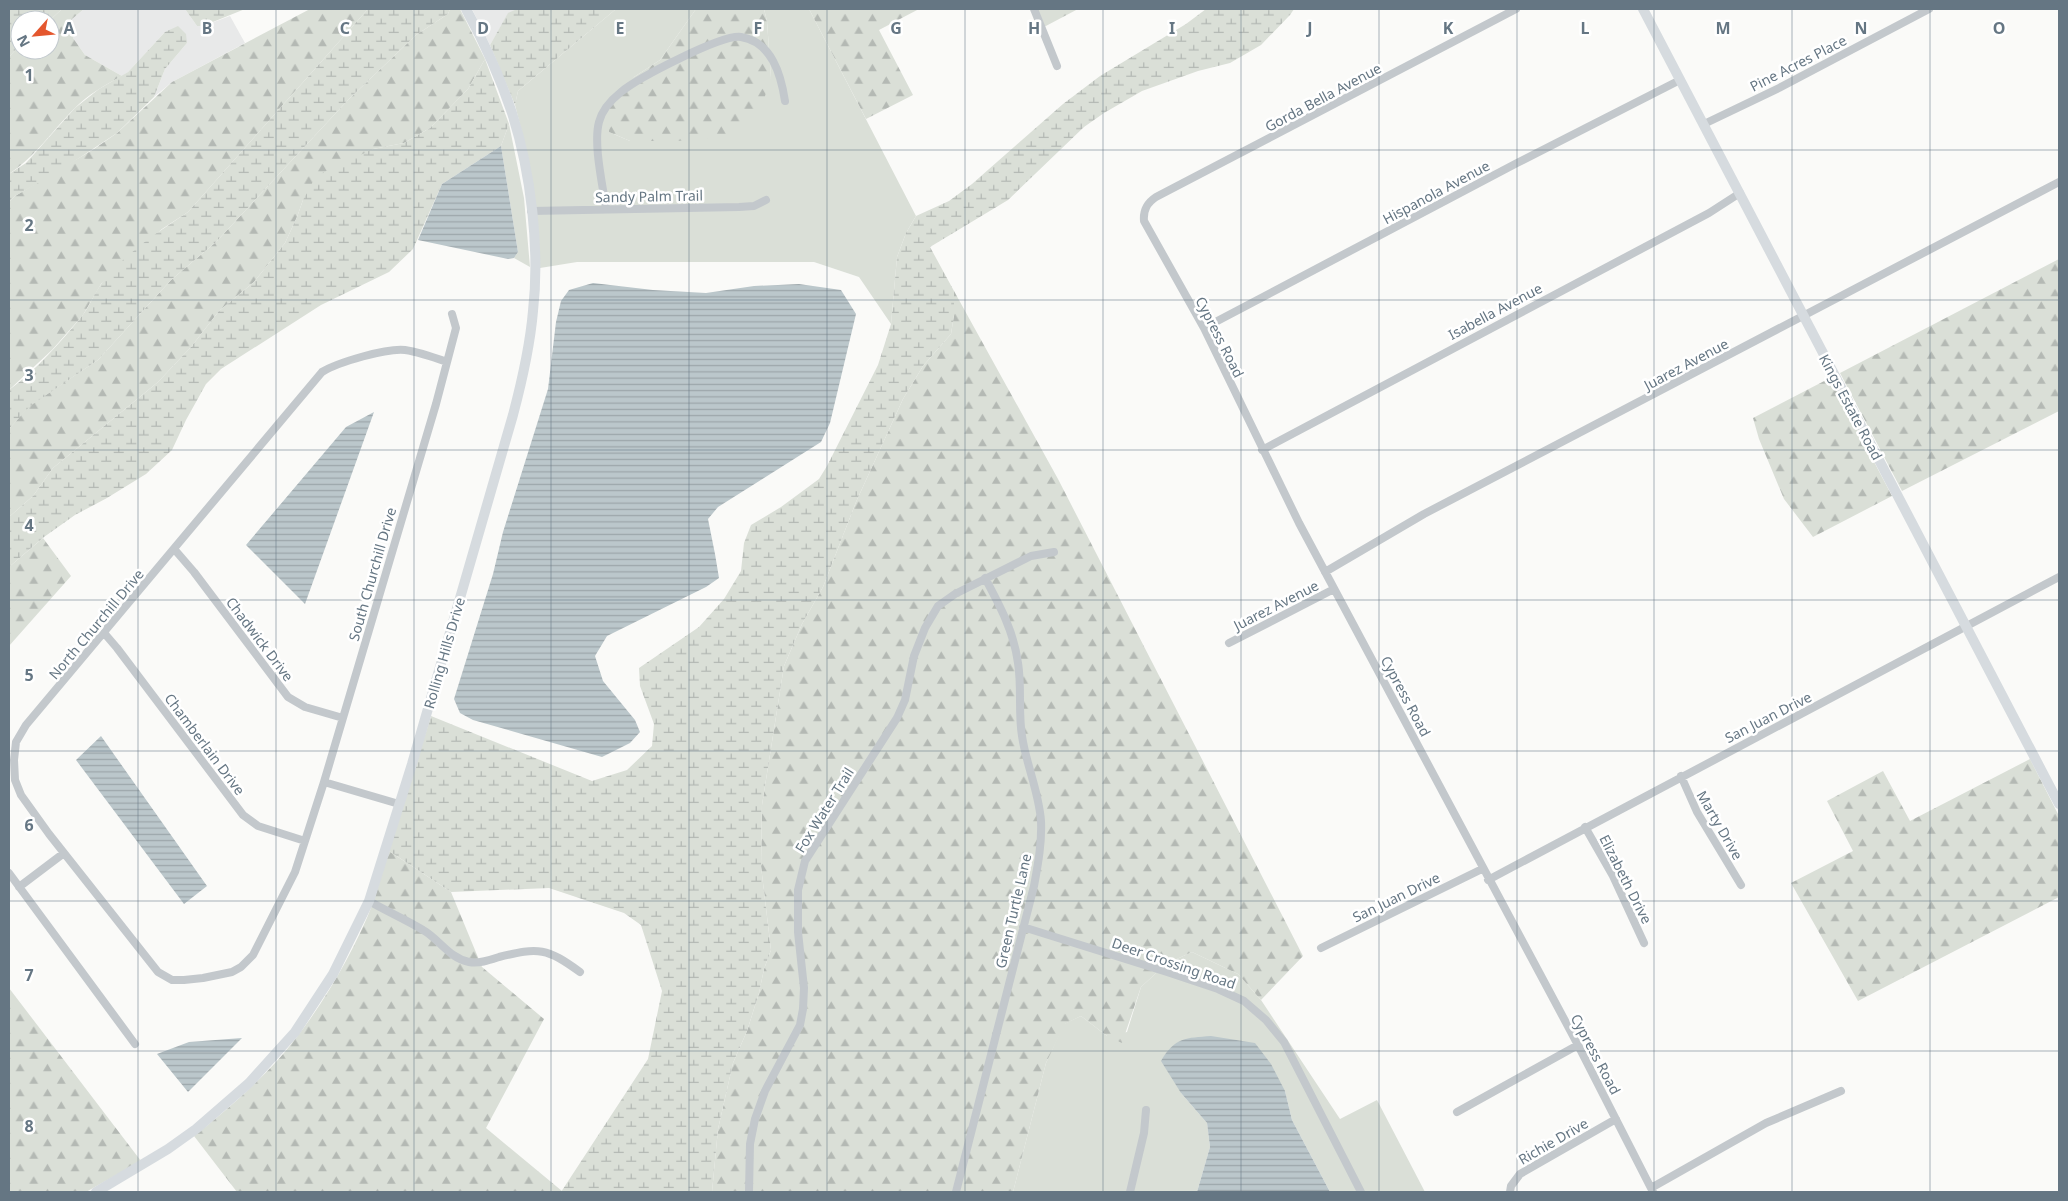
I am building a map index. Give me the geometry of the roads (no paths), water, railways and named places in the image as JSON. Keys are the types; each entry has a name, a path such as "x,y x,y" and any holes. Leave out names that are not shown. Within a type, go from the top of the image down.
{"street":[{"name":"Rolling Hills Drive","path":"96,1192 138,1168 196,1129 249,1083 273,1058 315,1004 346,949 369,901 510,425 526,363 534,311 535,244 526,174 512,114 492,61 466,9"},
{"path":"1034,9 1057,66"},
{"name":"Gorda Bella Avenue","path":"1144,210 1156,197 1516,9"},
{"name":"Kings Estate Road","path":"1643,9 2059,804"},
{"name":"Pine Acres Place","path":"1704,124 1779,88 1929,9"},
{"path":"606,210 598,143 599,123 606,106 621,92 640,79 719,40 741,37 764,47 774,62 782,82 785,101"},
{"name":"Hispanola Avenue","path":"1204,328 1517,163 1680,80"},
{"name":"Juarez Avenue","path":"1325,572 1424,514 2059,182"},
{"name":"Isabella Avenue","path":"1262,450 1710,213 1740,193"},
{"name":"Sandy Palm Trail","path":"531,211 739,207 754,206 766,200"},
{"name":"Cypress Road","path":"1144,210 1144,221 1204,328 1262,450 1325,572 1482,869 1578,1045 1652,1190"},
{"name":"South Churchill Drive","path":"305,840 324,782 436,404 456,328 452,314"},
{"name":"North Churchill Drive","path":"305,840 295,872 253,954 241,967 232,972 203,978 172,980 158,972 21,795 15,780 14,760 16,742 26,725 105,634 322,372 333,365 393,350 418,352 446,362"},
{"name":"Chadwick Drive","path":"175,550 194,572 288,697 304,707 343,718"},
{"name":"Fox Water Trail","path":"749,1192 750,1144 755,1119 765,1092 800,1025 803,1009 804,988 798,932 798,890 805,862 897,718 905,700 914,656 924,628 938,606 956,594 1031,556 1054,552"},
{"name":"San Juan Drive","path":"1488,880 2059,577"},
{"name":"Green Turtle Lane","path":"956,1192 1034,886 1040,852 1041,820 1021,734 1018,664 1005,616 986,578"},
{"name":"Juarez Avenue","path":"1229,643 1334,589"},
{"name":"Chamberlain Drive","path":"105,634 242,815 258,826 305,840"},
{"name":"Marty Drive","path":"1681,776 1697,812 1741,885"},
{"path":"324,782 399,804"},
{"name":"Elizabeth Drive","path":"1585,827 1613,876 1644,943"},
{"path":"19,887 64,853"},
{"name":"San Juan Drive","path":"1321,948 1482,869"},
{"path":"9,873 135,1044"},
{"path":"369,901 424,931 448,951 469,962 484,961 524,951 541,950 560,957 580,972"},
{"name":"Deer Crossing Road","path":"1023,927 1218,989 1244,1001 1266,1020 1284,1042 1361,1192"},
{"path":"1457,1112 1578,1045"},
{"path":"1652,1190 1766,1123 1841,1091"},
{"path":"1130,1192 1144,1134 1146,1110"},
{"name":"Richie Drive","path":"1510,1192 1515,1179 1520,1174 1616,1120"}]}
